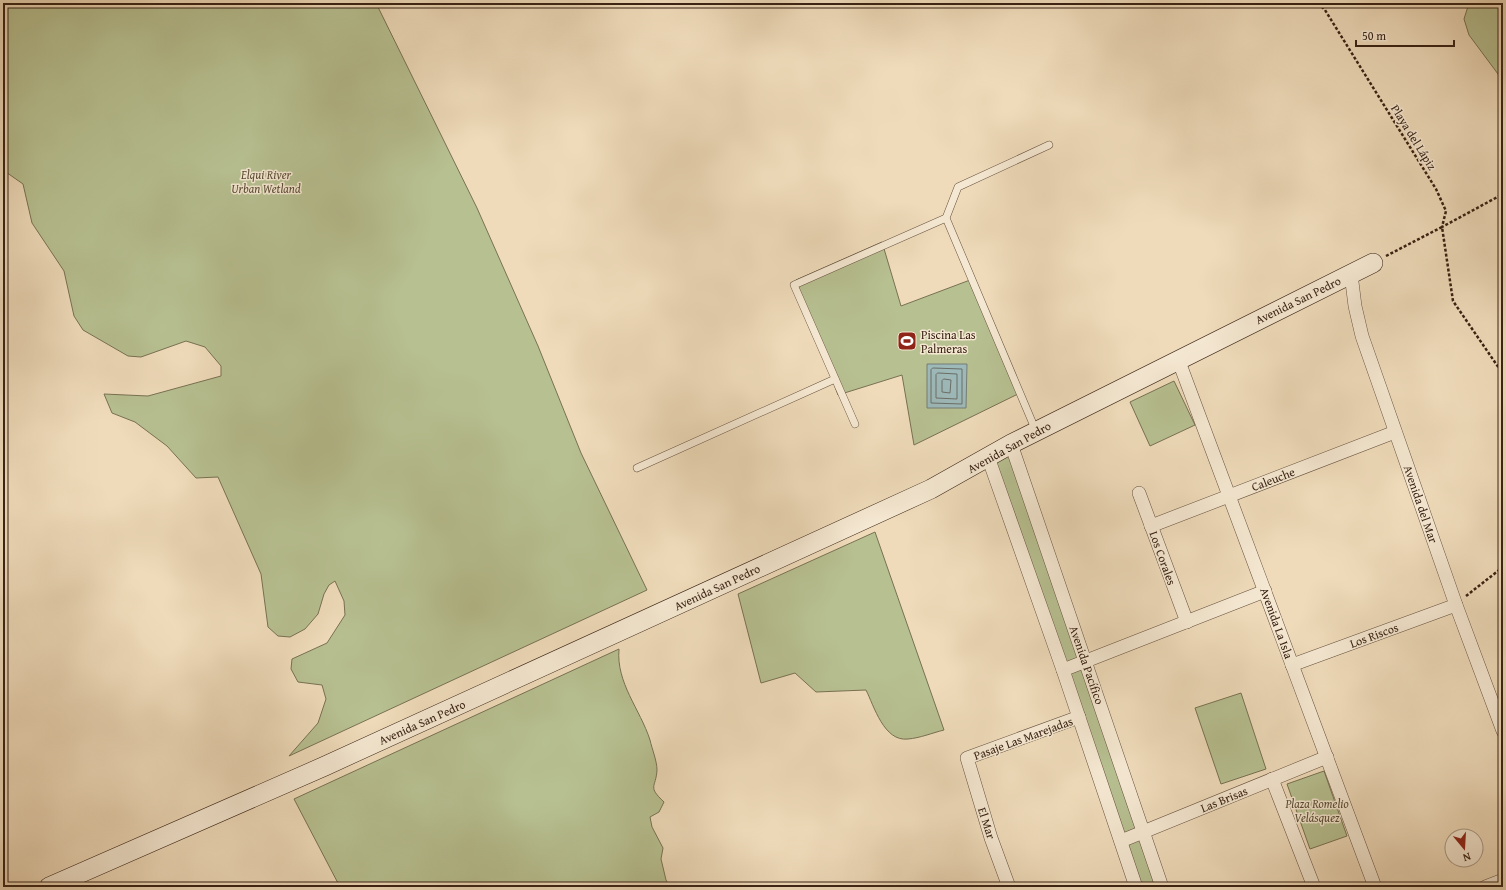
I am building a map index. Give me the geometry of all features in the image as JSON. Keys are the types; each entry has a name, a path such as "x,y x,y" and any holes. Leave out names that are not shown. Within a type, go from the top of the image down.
{"street":[{"name":"Avenida San Pedro","path":"49,887 325,766 931,489 1010,444 1373,263"},
{"name":"Avenida del Mar","path":"1350,274 1362,336 1456,605 1503,730"},
{"name":"Avenida La Isla","path":"1178,359 1375,887"},
{"name":"Caleuche","path":"1151,526 1395,432"},
{"name":"Avenida Pacífico","path":"1010,444 1086,661 1162,887"},
{"name":"Avenida Pacífico","path":"988,457 1063,670 1136,887"},
{"name":"Los Corales","path":"1138,493 1187,622"},
{"path":"1063,670 1265,591"},
{"name":"Los Riscos","path":"1292,665 1456,605"},
{"name":"Pasaje Las Marejadas","path":"967,758 1079,717"},
{"name":"Las Brisas","path":"1121,841 1327,757"},
{"name":"El Mar","path":"967,758 1009,887"},
{"path":"1272,779 1314,887"},
{"path":"1485,887 1503,880"}],"lane":[{"path":"1036,431 946,218 958,187 1049,145"},
{"path":"855,424 794,285 946,218"},
{"path":"637,468 835,379"}],"path":[{"name":"Playa del Lápiz","path":"1318,3 1325,10 1436,189 1446,211 1442,227 1453,301 1503,374"},
{"path":"1373,263 1503,194"},
{"path":"1456,605 1503,567"}],"green space":[{"name":"Elqui River Urban Wetland","path":"3,3 376,3 477,208 538,346 581,453 647,590 289,756 318,723 326,699 322,685 298,682 291,669 292,659 327,643 345,615 344,601 335,581 329,585 324,594 318,614 305,629 290,637 278,636 268,627 261,574 218,477 196,478 167,446 135,422 112,413 104,394 148,396 221,376 221,366 205,347 186,341 141,357 128,356 83,330 74,316 64,271 32,223 23,184 3,170"},
{"path":"1469,3 1503,3 1503,86 1498,74 1469,35 1464,19"},
{"name":"Piscina Las Palmeras","path":"882,242 901,306 970,280 1020,393 914,445 902,375 838,395 796,280"},
{"path":"1174,381 1195,425 1150,446 1130,402"},
{"path":"1008,452 1157,887 1141,887 995,459"},
{"path":"875,532 944,730 917,738 908,739 892,735 881,722 866,690 816,692 795,673 761,683 738,594"},
{"path":"619,649 621,673 625,685 646,729 656,763 657,770 654,790 664,802 659,812 650,817 652,827 663,848 661,859 666,880 670,887 340,887 294,799"},
{"path":"1241,693 1266,769 1221,784 1195,708"},
{"name":"Plaza Romelio Velásquez","path":"1324,771 1347,836 1310,849 1287,784"}],"water":[{"path":"927,364 967,364 966,408 927,408"}],"place":[{"name":"Piscina Las Palmeras","path":"907,341"}]}
